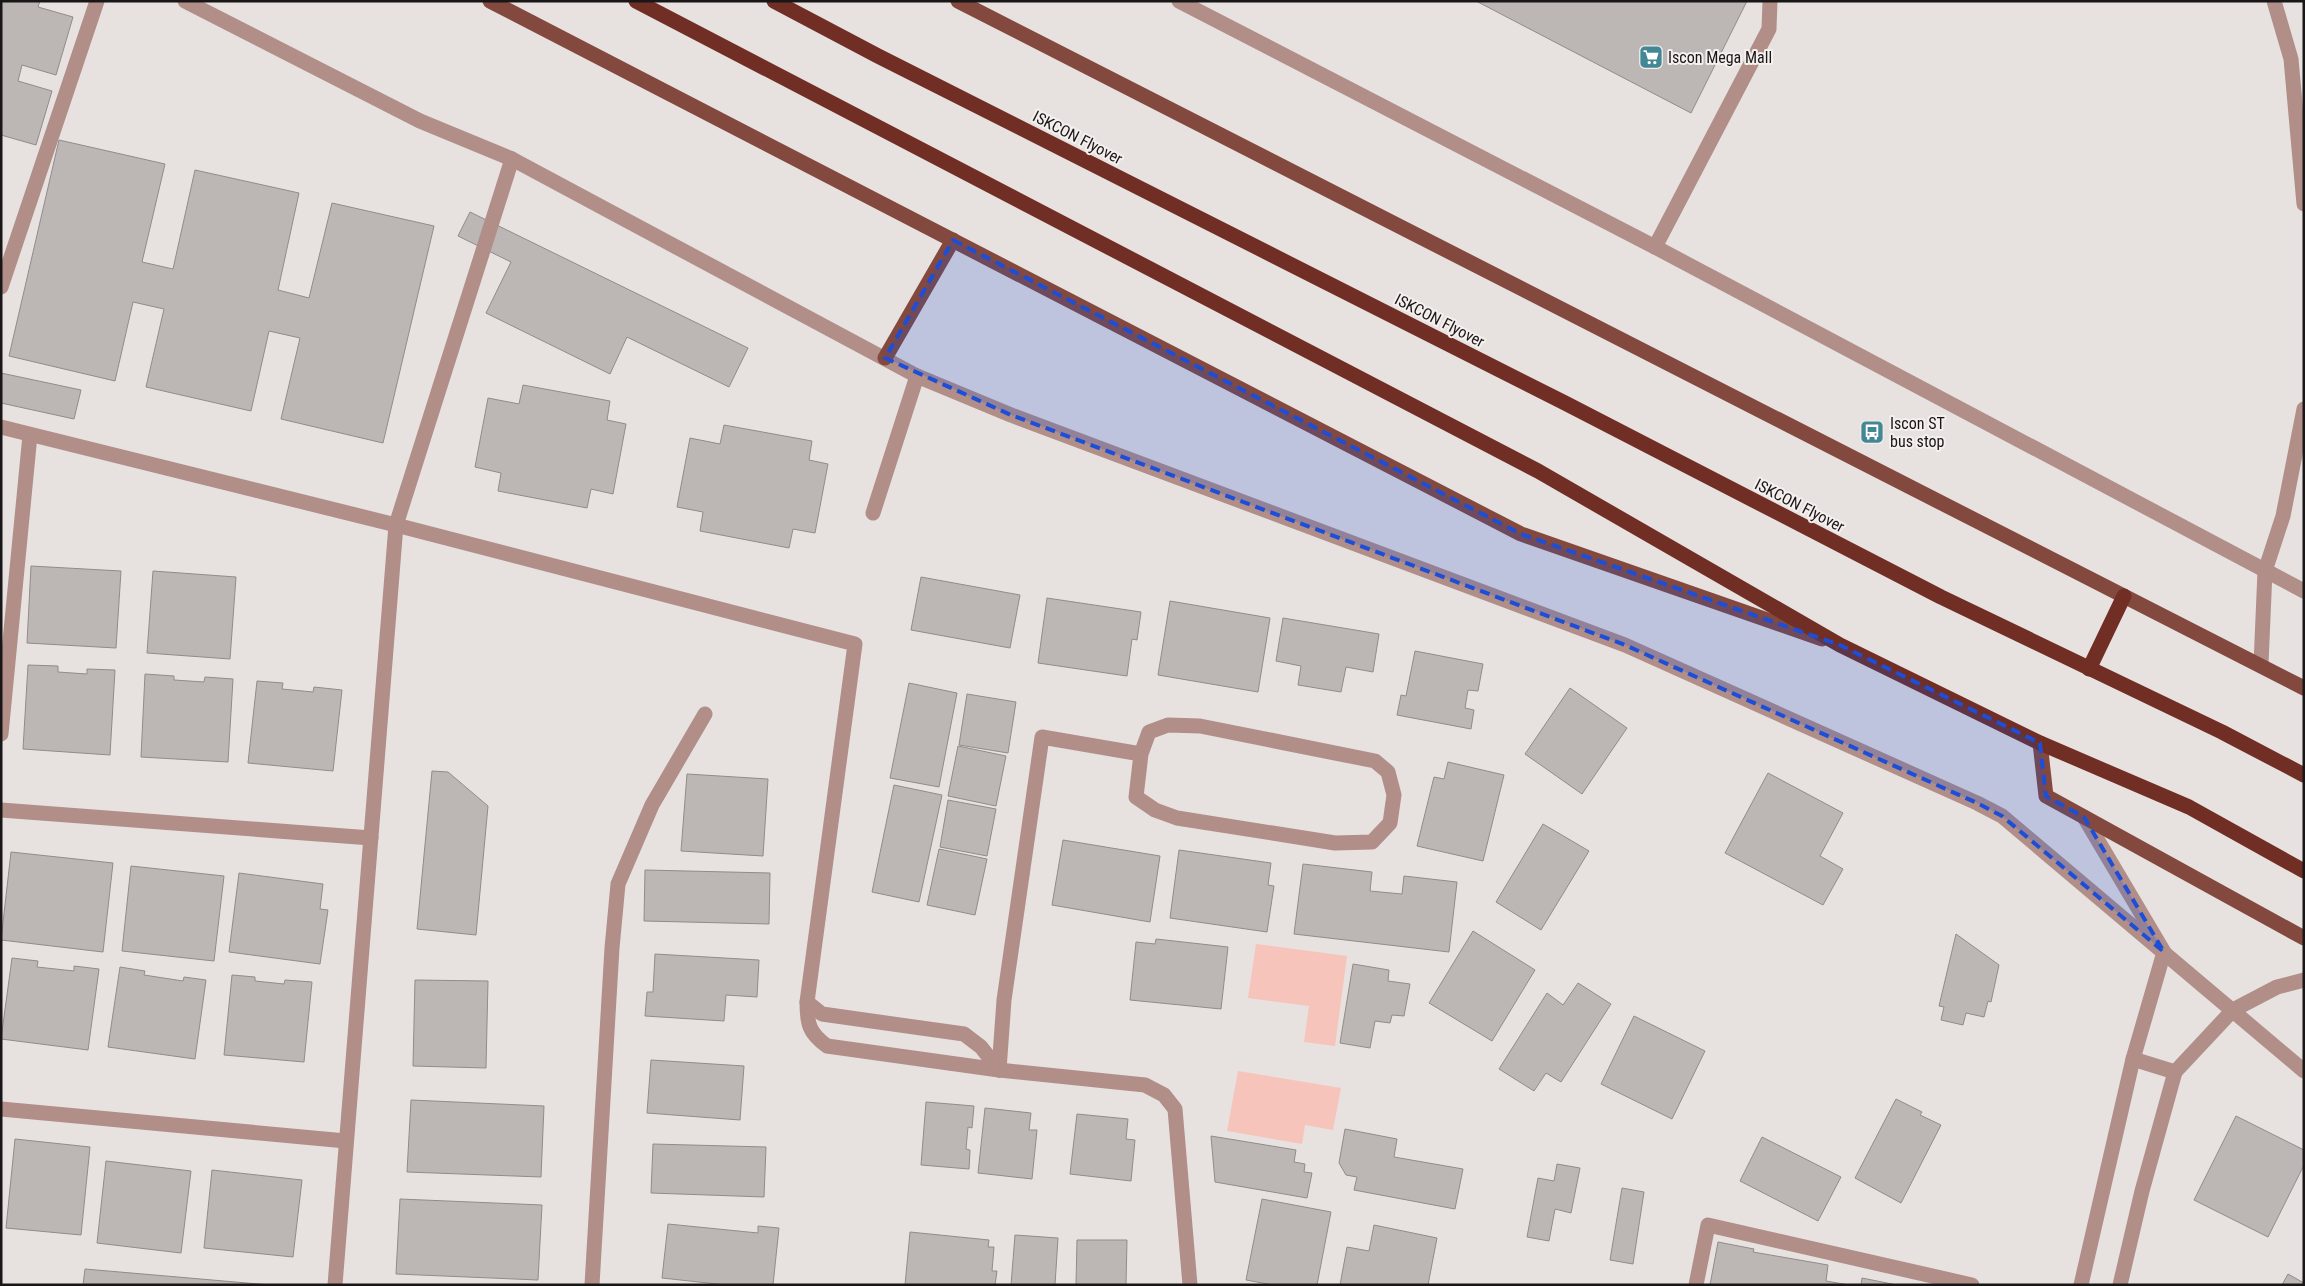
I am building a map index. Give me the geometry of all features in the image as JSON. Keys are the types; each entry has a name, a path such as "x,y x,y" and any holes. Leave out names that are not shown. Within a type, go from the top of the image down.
{"highway":[{"path":"636,1 1538,471 1840,645 2040,743 2189,807 2304,871"},
{"name":"ISKCON Flyover","path":"774,1 878,56 1565,403 1941,597 2222,732 2304,775"},
{"path":"2089,668 2124,596"}],"main road":[{"path":"490,1 1521,534 1840,645"},
{"path":"958,1 2124,596 2261,664 2304,688"},
{"path":"885,358 953,240"},
{"path":"2040,743 2046,796 2304,938"}],"street":[{"path":"1,287 97,1"},
{"path":"185,1 420,121 512,159 917,376 1030,422 1625,645 1977,803 2002,816 2304,1071"},
{"path":"1179,1 1655,247 2304,591"},
{"path":"1655,247 1769,29 1770,1"},
{"path":"2274,1 2291,59 2304,204"},
{"path":"335,1285 396,525 512,159"},
{"path":"872,513 917,376"},
{"path":"2261,664 2265,571 2283,516 2304,409"},
{"path":"1,427 396,525 855,644 807,1002 807,1022 816,1038 827,1046 999,1070 1145,1085 1164,1095 1174,1109 1190,1285"},
{"path":"1,734 30,435"},
{"path":"592,1285 612,948 618,884 652,805 705,714"},
{"path":"1168,725 1200,726 1375,761 1388,772 1394,795 1390,823 1372,842 1335,843 1177,818 1155,810 1136,797 1141,754 1150,732 1168,725"},
{"path":"999,1070 1004,1000 1042,737 1141,754"},
{"path":"1,810 371,838"},
{"path":"2081,1285 2133,1059 2164,952 2084,817"},
{"path":"2120,1285 2142,1191 2175,1072 2232,1010 2277,987 2304,980"},
{"path":"807,1002 822,1014 964,1034 982,1047 999,1070"},
{"path":"2133,1059 2175,1072"},
{"path":"1,1109 346,1141"},
{"path":"1696,1285 1708,1225 1972,1285"}],"highlighted area":[{"path":"953,240 1521,534 1840,645 2040,743 2046,796 2084,817 2164,952 2002,816 1977,803 1625,645 1011,415 885,358"}],"shaded area":[{"path":"1256,944 1347,956 1335,1046 1304,1042 1309,1006 1248,998"},
{"path":"1238,1071 1341,1088 1333,1130 1305,1125 1302,1144 1227,1131"}],"building":[{"path":"1,1 40,1 38,7 73,17 56,75 22,65 18,81 52,91 36,145 1,135"},
{"name":"Iscon Mega Mall","path":"1476,1 1747,1 1691,113"},
{"path":"59,140 165,164 142,262 173,269 195,170 299,193 278,290 309,298 332,203 434,226 383,443 281,419 300,338 269,331 251,411 146,387 164,309 133,302 115,381 9,356"},
{"path":"470,212 748,348 729,387 627,337 610,374 486,313 511,262 458,236"},
{"path":"1,373 81,390 74,419 1,403"},
{"path":"523,385 610,401 607,420 626,424 613,494 591,489 587,508 498,491 501,473 475,467 488,398 519,404"},
{"path":"724,425 812,441 809,460 828,464 815,533 793,529 789,548 700,531 703,512 677,507 690,438 720,444"},
{"path":"31,566 121,571 116,648 27,643"},
{"path":"153,571 236,577 230,659 147,653"},
{"path":"921,577 1020,595 1010,648 911,630"},
{"path":"1047,598 1141,612 1137,640 1132,639 1127,676 1038,663"},
{"path":"1170,601 1270,618 1258,692 1158,675"},
{"path":"1283,618 1379,634 1373,672 1346,667 1341,692 1298,685 1301,666 1276,661"},
{"path":"1415,651 1483,664 1478,691 1468,690 1465,708 1474,710 1471,729 1397,715 1401,695 1406,696"},
{"path":"28,665 58,666 58,672 87,674 87,669 115,670 110,755 23,749"},
{"path":"145,674 174,676 174,680 204,682 205,677 233,679 228,762 141,757"},
{"path":"257,681 283,683 282,689 313,692 314,687 342,690 333,771 248,763"},
{"path":"909,683 957,693 939,787 890,778"},
{"path":"1570,688 1627,728 1582,794 1525,754"},
{"path":"967,694 1016,702 1008,753 959,745"},
{"path":"958,746 1006,756 996,806 948,796"},
{"path":"1448,762 1504,775 1483,861 1417,846 1434,777 1444,779"},
{"path":"432,771 448,772 488,806 476,935 417,929"},
{"path":"1768,773 1843,813 1820,856 1843,869 1823,905 1725,853"},
{"path":"687,774 768,779 763,856 681,851"},
{"path":"894,785 942,795 919,902 872,892"},
{"path":"948,800 996,809 987,856 940,847"},
{"path":"1543,824 1589,851 1541,930 1496,902"},
{"path":"1063,840 1160,856 1150,922 1052,905"},
{"path":"939,849 987,859 975,915 927,905"},
{"path":"1179,850 1271,863 1268,885 1274,886 1267,932 1170,918"},
{"path":"11,852 113,863 103,952 1,940"},
{"path":"1303,864 1372,872 1370,891 1402,894 1404,876 1457,882 1449,952 1294,934"},
{"path":"131,866 224,876 214,961 122,951"},
{"path":"645,870 770,873 769,924 644,921"},
{"path":"239,873 323,884 320,909 328,910 320,964 229,952"},
{"path":"1473,931 1535,970 1492,1041 1429,1003"},
{"path":"1956,934 1999,965 1991,1002 1988,1001 1984,1017 1966,1013 1963,1025 1941,1020 1944,1007 1939,1006"},
{"path":"1156,939 1228,947 1221,1009 1130,1000 1136,942 1155,944"},
{"path":"655,954 759,960 757,997 726,995 724,1021 645,1016 647,992 653,992"},
{"path":"12,958 38,961 37,967 74,971 74,966 99,969 88,1050 1,1039"},
{"path":"1353,964 1389,970 1388,981 1410,984 1404,1016 1392,1015 1390,1023 1375,1021 1370,1048 1340,1043"},
{"path":"120,967 145,971 144,975 183,981 184,977 206,980 195,1059 108,1047"},
{"path":"232,975 255,977 255,981 284,984 285,980 312,982 304,1062 224,1055"},
{"path":"415,980 488,981 486,1068 413,1066"},
{"path":"1578,983 1611,1004 1561,1082 1546,1073 1534,1091 1499,1069 1547,993 1563,1005"},
{"path":"1634,1016 1705,1051 1672,1119 1601,1084"},
{"path":"651,1060 744,1066 740,1120 647,1113"},
{"path":"1896,1099 1922,1112 1920,1115 1941,1125 1901,1203 1855,1178"},
{"path":"411,1100 544,1106 541,1177 407,1172"},
{"path":"926,1102 974,1106 972,1128 968,1127 966,1149 970,1150 969,1169 921,1165"},
{"path":"985,1108 1031,1113 1029,1130 1037,1130 1032,1179 978,1173"},
{"path":"1077,1114 1128,1119 1126,1139 1135,1140 1131,1181 1070,1174"},
{"path":"2236,1116 2304,1150 2304,1165 2268,1237 2194,1200"},
{"path":"1345,1129 1397,1139 1394,1157 1463,1169 1455,1209 1354,1190 1357,1177 1346,1175 1339,1163"},
{"path":"1211,1136 1296,1150 1294,1162 1305,1164 1304,1172 1312,1173 1307,1198 1215,1182"},
{"path":"1762,1137 1841,1177 1818,1221 1740,1181"},
{"path":"15,1139 90,1147 81,1235 6,1228"},
{"path":"653,1144 766,1147 764,1197 651,1193"},
{"path":"106,1161 191,1171 181,1253 97,1243"},
{"path":"1557,1164 1580,1168 1571,1213 1555,1209 1549,1241 1527,1237 1538,1178 1554,1181"},
{"path":"212,1170 302,1180 293,1257 204,1248"},
{"path":"1622,1188 1644,1192 1633,1264 1610,1260"},
{"path":"400,1199 542,1205 538,1280 396,1274"},
{"path":"1262,1199 1331,1212 1317,1285 1273,1285 1246,1280"},
{"path":"668,1224 758,1233 758,1226 779,1228 773,1285 726,1285 662,1278"},
{"path":"1374,1225 1437,1238 1428,1285 1340,1285 1347,1247 1369,1251"},
{"path":"910,1232 989,1240 988,1247 994,1247 992,1271 997,1271 995,1285 905,1285"},
{"path":"1015,1235 1058,1238 1055,1285 1011,1285"},
{"path":"1077,1240 1127,1240 1126,1285 1076,1285"},
{"path":"1718,1242 1754,1249 1753,1252 1828,1265 1826,1281 1849,1285 1710,1285"},
{"path":"85,1269 270,1285 83,1285"},
{"path":"2288,1274 2304,1283 2304,1285 2282,1285"},
{"path":"1862,1278 1897,1285 1861,1285"}],"place":[{"name":"Iscon Mega Mall","path":"1651,57"},
{"name":"Iscon ST bus stop","path":"1872,432"}]}
